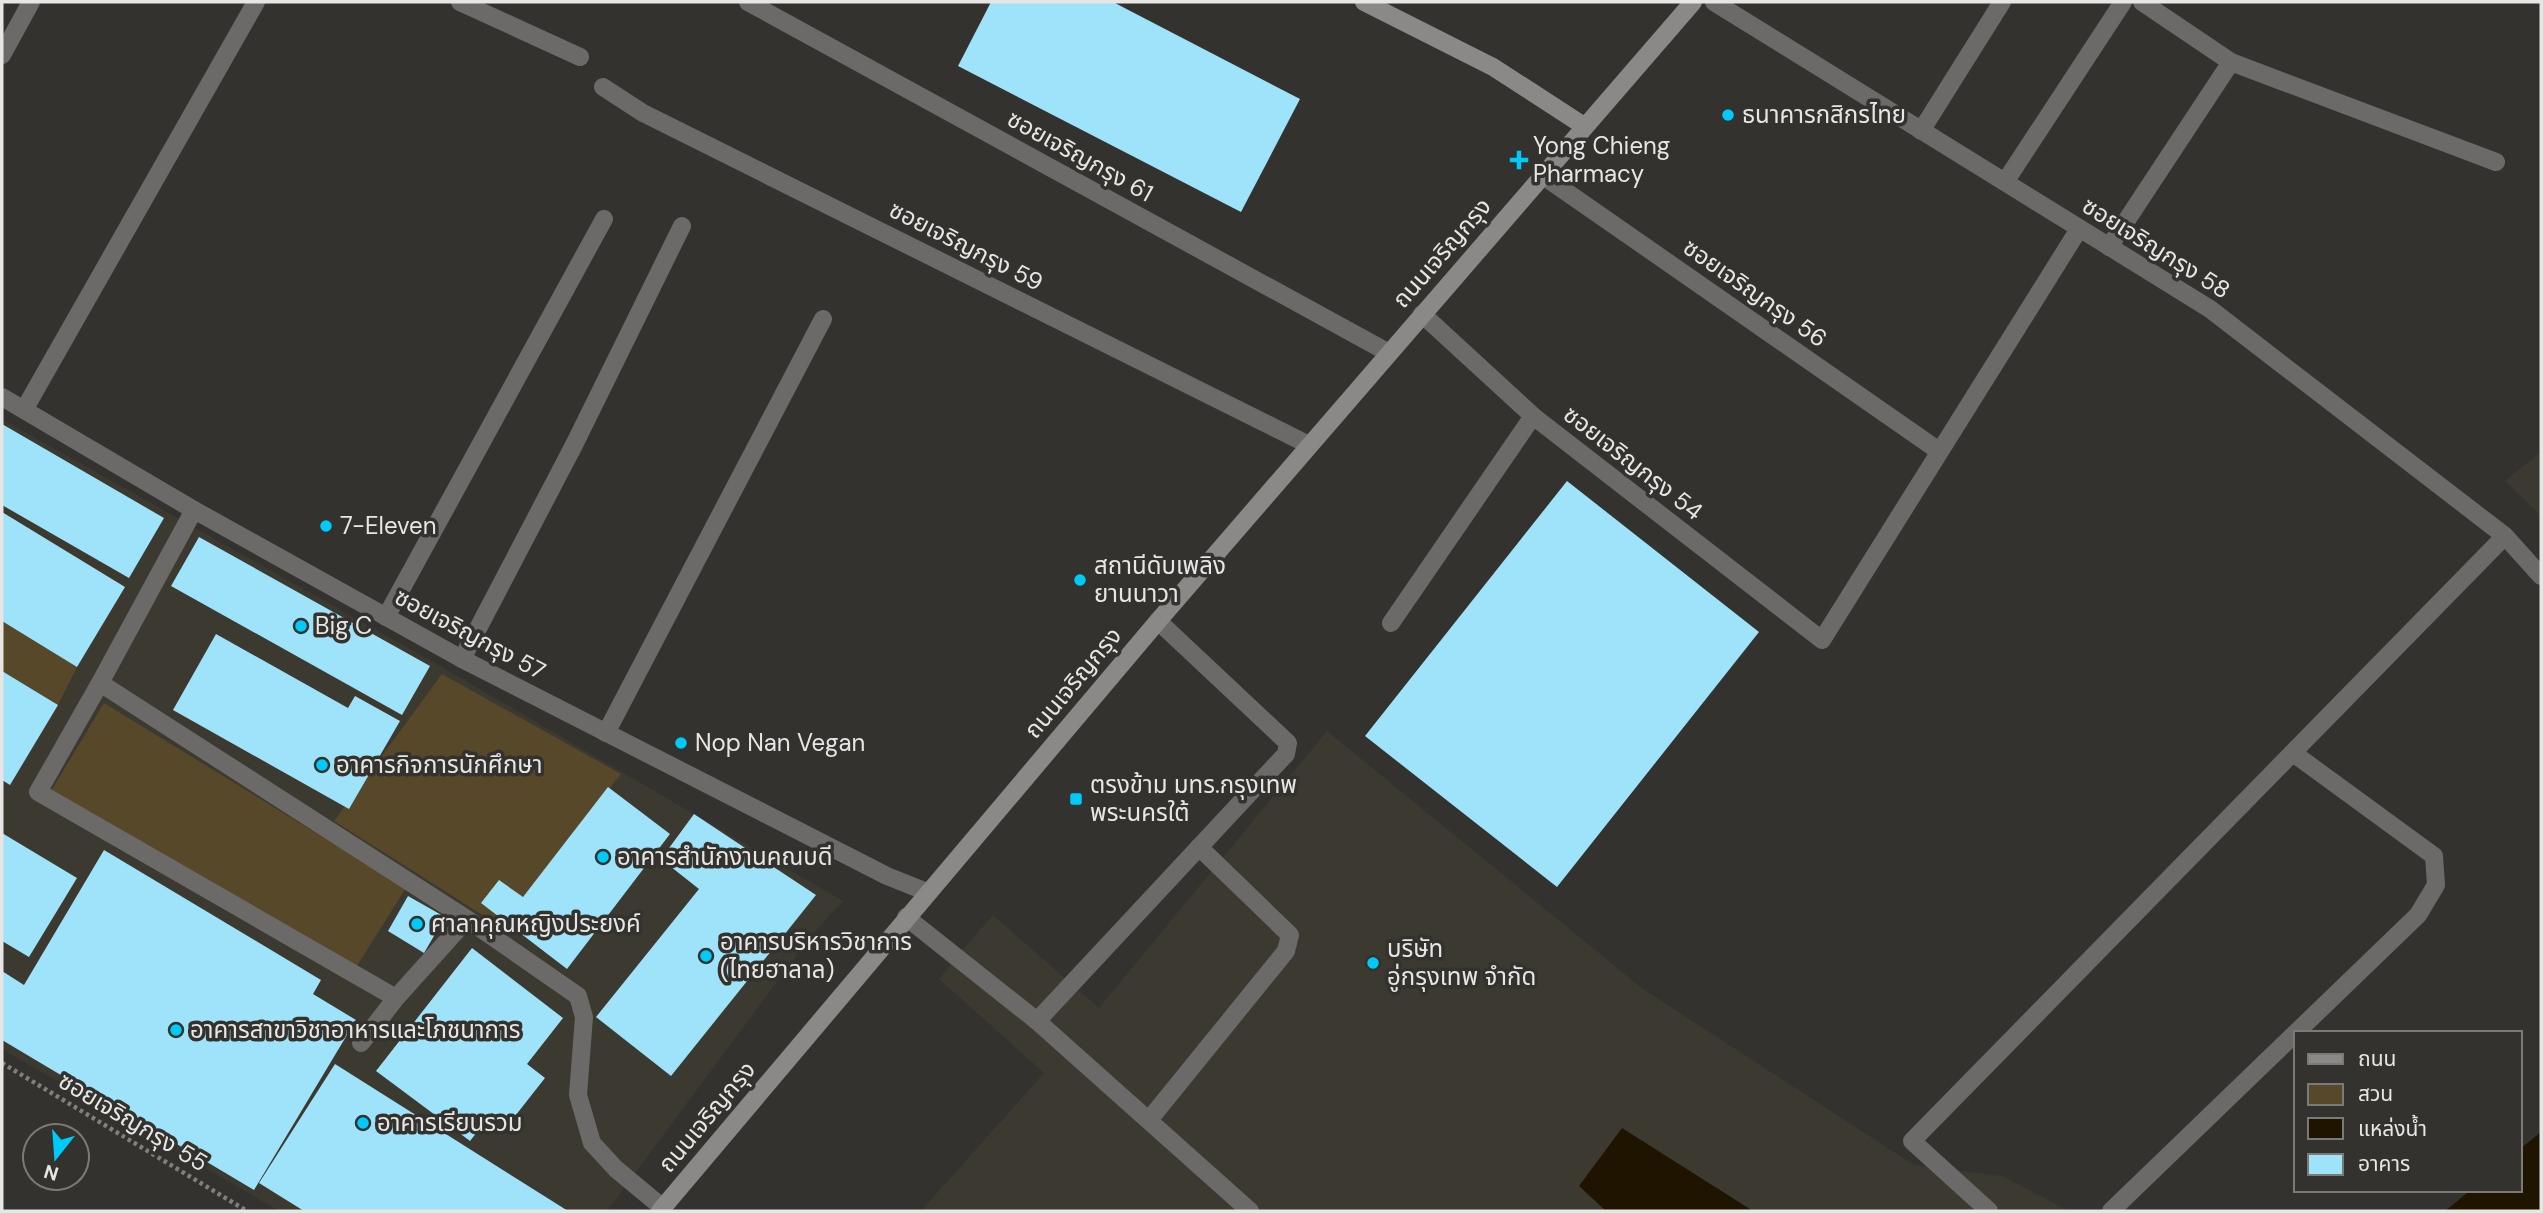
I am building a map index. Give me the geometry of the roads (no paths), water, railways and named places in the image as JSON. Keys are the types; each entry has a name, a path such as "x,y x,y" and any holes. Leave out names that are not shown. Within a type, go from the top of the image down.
{"main road":[{"path":"1364,2 1493,67 1584,126"},
{"name":"ถนนเจริญกรุง","path":"662,1210 1157,621 1693,2"}],"street":[{"path":"2,55 31,2"},
{"path":"24,410 256,2"},
{"path":"460,2 580,57"},
{"name":"ซอยเจริญกรุง 61","path":"748,2 1389,353"},
{"name":"ซอยเจริญกรุง 58","path":"1714,2 2210,309 2505,536 2541,576"},
{"path":"1921,131 2002,2"},
{"path":"2005,182 2123,2"},
{"path":"2142,2 2231,62 2496,162"},
{"path":"2109,247 2231,62"},
{"name":"ซอยเจริญกรุง 59","path":"603,87 643,113 1309,445"},
{"name":"ซอยเจริญกรุง 56","path":"1542,175 1939,451"},
{"path":"386,617 604,219"},
{"path":"462,659 575,445 682,226"},
{"path":"1939,451 2079,229"},
{"name":"ซอยเจริญกรุง 54","path":"1422,314 1533,416 1822,640 1939,451"},
{"path":"606,733 823,319"},
{"name":"ซอยเจริญกรุง 57","path":"2,397 194,510 462,659 887,876 927,892"},
{"path":"1391,623 1533,416"},
{"path":"194,510 38,792 396,999"},
{"path":"1989,1211 1912,1141 2505,536"},
{"path":"1037,1020 1286,754 1288,743 1157,621"},
{"path":"100,683 467,919 578,996 584,1017 578,1095 592,1143 616,1169 662,1210"},
{"path":"2292,753 2434,856 2436,885 2418,915 2298,1031"},
{"path":"1149,1120 1286,951 1290,935 1199,847"},
{"path":"906,917 1037,1020 1250,1211"},
{"path":"361,1043 467,919"},
{"path":"2111,1211 2294,1035"}],"water":[{"path":"1622,1128 1753,1211 1606,1211 1579,1186"},
{"path":"2541,1132 2541,1211 2445,1211 2469,1192 2522,1192 2522,1147"}],"place":[{"name":"ธนาคารกสิกรไทย","path":"1728,115"},
{"name":"Yong Chieng Pharmacy","path":"1519,160"},
{"name":"7-Eleven","path":"326,526"},
{"name":"สถานีดับเพลิง ยานนาวา","path":"1080,580"},
{"name":"Big C","path":"301,626"},
{"name":"Nop Nan Vegan","path":"681,743"},
{"name":"อาคารกิจการนักศึกษา","path":"322,765"},
{"name":"ตรงข้าม มทร.กรุงเทพ พระนครใต้","path":"1076,799"},
{"name":"อาคารสำนักงานคณบดี","path":"603,857"},
{"name":"ศาลาคุณหญิงประยงค์","path":"417,924"},
{"name":"อาคารบริหารวิชาการ (ไทยฮาลาล)","path":"706,956"},
{"name":"บริษัท อู่กรุงเทพ จำกัด","path":"1373,963"},
{"name":"อาคารสาขาวิชาอาหารและโภชนาการ","path":"176,1030"},
{"name":"อาคารเรียนรวม","path":"363,1123"}]}
